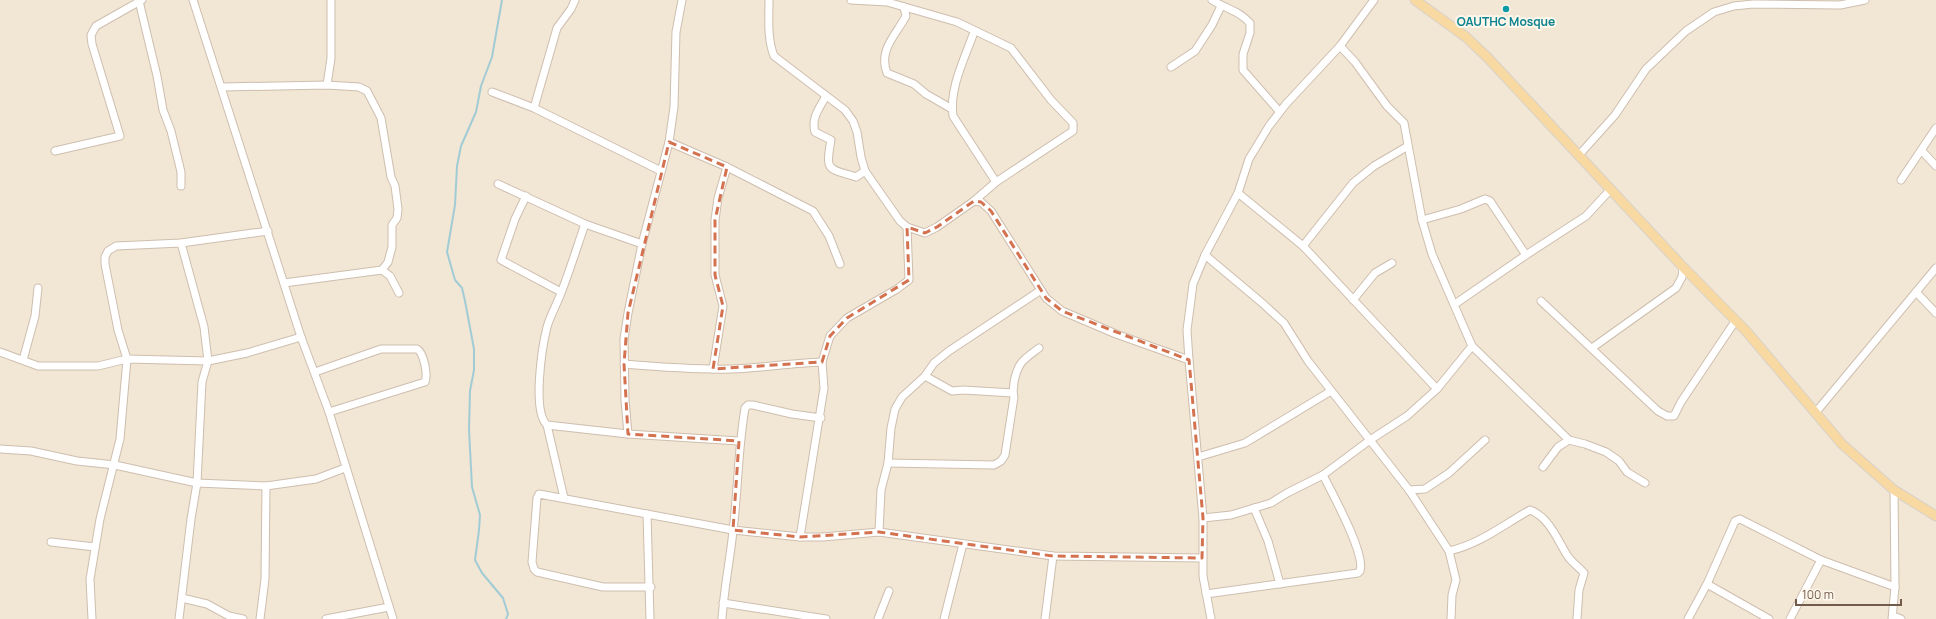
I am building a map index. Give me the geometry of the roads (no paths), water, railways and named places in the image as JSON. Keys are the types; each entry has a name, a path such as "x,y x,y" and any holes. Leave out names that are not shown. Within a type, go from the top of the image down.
{"main road":[{"path":"1415,0 1466,37 1612,189 1683,267 1736,320 1842,444 1894,490 1936,516"}],"street":[{"path":"193,0 301,337 315,372 328,412 393,619"},
{"path":"327,85 331,58 331,0"},
{"path":"534,108 557,28 571,9 574,0"},
{"path":"628,434 624,339 642,244 670,142 674,107 676,32 682,0"},
{"path":"770,0 769,33 770,46 774,56 845,110 853,121 857,132 865,171 900,221 907,227 925,232 937,227 974,201 996,182 1073,131 1073,123 1051,100 1011,48 974,32 957,22 887,2 851,0"},
{"path":"1212,0 1221,6 1242,14 1250,23 1250,33 1242,54 1244,70 1279,111"},
{"path":"1211,619 1206,594 1202,558 1203,518 1189,360 1189,308 1193,284 1205,256 1238,193 1249,159 1279,111 1340,46 1374,0"},
{"path":"1579,156 1616,115 1646,69 1686,31 1714,12 1734,6 1753,4 1840,5 1865,0"},
{"path":"55,151 120,136 92,44 91,35 96,26 141,1 163,110 171,131 181,172 181,186"},
{"path":"1171,67 1195,51 1212,25 1221,6"},
{"path":"904,7 906,16 891,38 883,63 887,73 914,84 926,94 952,109"},
{"path":"974,32 956,86 952,109 953,116 996,182"},
{"path":"1340,46 1355,62 1388,106 1404,123 1422,220 1432,254 1444,285 1455,304 1472,346 1569,440 1586,444 1606,452 1619,462 1628,472 1644,483"},
{"path":"222,87 327,85 359,87 372,98 381,118 391,177 395,186 398,209 396,218 392,225 392,247 388,262 382,270"},
{"path":"492,92 534,108 661,171"},
{"path":"826,96 815,116 813,124 816,132 831,140 828,164 831,169 837,172 856,177 865,171"},
{"path":"1901,180 1922,151 1936,128"},
{"path":"670,142 727,167 813,212 829,236 840,264"},
{"path":"1302,246 1353,183 1374,166 1408,146"},
{"path":"1922,151 1936,166"},
{"path":"713,369 724,306 715,275 715,220 718,198 727,167"},
{"path":"498,184 585,224 642,244"},
{"path":"1455,304 1586,216 1612,189"},
{"path":"1238,193 1302,246 1437,389"},
{"path":"526,196 515,219 501,260 561,292"},
{"path":"1422,220 1485,199 1490,201 1526,255"},
{"path":"974,201 981,202 991,211 1046,298 1062,311 1116,334 1189,360"},
{"path":"585,224 548,327 541,363 540,394 543,422 548,425 628,434 739,441"},
{"path":"800,537 824,388 822,362 830,336 847,318 897,289 908,280 907,227"},
{"path":"92,619 90,579 100,519 115,465 120,439 127,359 118,330 106,273 105,258 108,251 116,246 180,243 268,231"},
{"path":"179,619 191,519 197,483 202,382 208,361 204,327 180,243"},
{"path":"1205,256 1284,323 1308,361 1409,490 1449,551 1456,580 1452,595 1451,619"},
{"path":"1354,300 1375,273 1392,263"},
{"path":"1592,348 1676,288 1682,277 1683,267"},
{"path":"1816,412 1936,268"},
{"path":"284,283 382,270 390,276 399,293"},
{"path":"23,360 35,316 38,288"},
{"path":"879,532 881,490 888,463 891,428 895,409 902,397 925,376 934,363 949,351 1041,290"},
{"path":"1916,292 1936,313"},
{"path":"1541,300 1658,411 1667,416 1674,416 1681,402 1736,320"},
{"path":"0,352 38,366 98,366 127,359 208,361 247,353 301,337"},
{"path":"1203,518 1231,515 1271,503 1287,493 1323,476 1370,440 1407,416 1437,389 1472,346"},
{"path":"888,463 994,465 1001,461 1005,455 1017,368 1020,362 1039,348"},
{"path":"315,372 382,349 417,349 422,353 427,377 426,382 328,412"},
{"path":"624,364 734,369 790,363 822,362"},
{"path":"925,376 952,391 963,390 1013,393"},
{"path":"1198,457 1245,443 1331,391"},
{"path":"722,619 738,478 739,441 745,408 748,405 820,418"},
{"path":"548,425 564,498"},
{"path":"1409,490 1425,489 1449,473 1485,440"},
{"path":"1544,466 1558,447 1569,440"},
{"path":"0,449 30,451 77,461 115,465 197,483 266,486 316,479 345,468"},
{"path":"1206,594 1358,573 1360,571 1361,563 1349,528 1323,476"},
{"path":"260,619 265,579 266,486"},
{"path":"1894,490 1895,587 1893,617 1901,619"},
{"path":"651,587 603,587 537,572 534,569 532,562 537,498 539,494 733,530 800,537 822,537 879,532 1054,556 1202,558"},
{"path":"1254,508 1268,540 1280,584"},
{"path":"1449,551 1474,544 1492,535 1530,510 1539,514 1560,541 1567,556 1584,573 1579,590 1577,619"},
{"path":"647,514 651,587 650,619"},
{"path":"1688,619 1707,584 1735,521 1740,519 1821,560 1895,587"},
{"path":"51,542 95,546"},
{"path":"944,619 963,544"},
{"path":"1045,619 1054,556"},
{"path":"1790,619 1821,560"},
{"path":"1707,584 1769,619"},
{"path":"878,619 889,591"},
{"path":"182,598 207,604 229,616 243,619"},
{"path":"723,602 826,619"},
{"path":"326,619 389,607"}],"waterway":[{"path":"502,0 492,57 481,86 476,112 461,146 457,166 455,205 447,252 455,280 462,288 474,349 474,370 470,391 469,430 472,487 480,515 475,560 482,573 503,598 508,614 506,619"}],"place":[{"name":"OAUTHC Mosque","path":"1506,9"}]}
